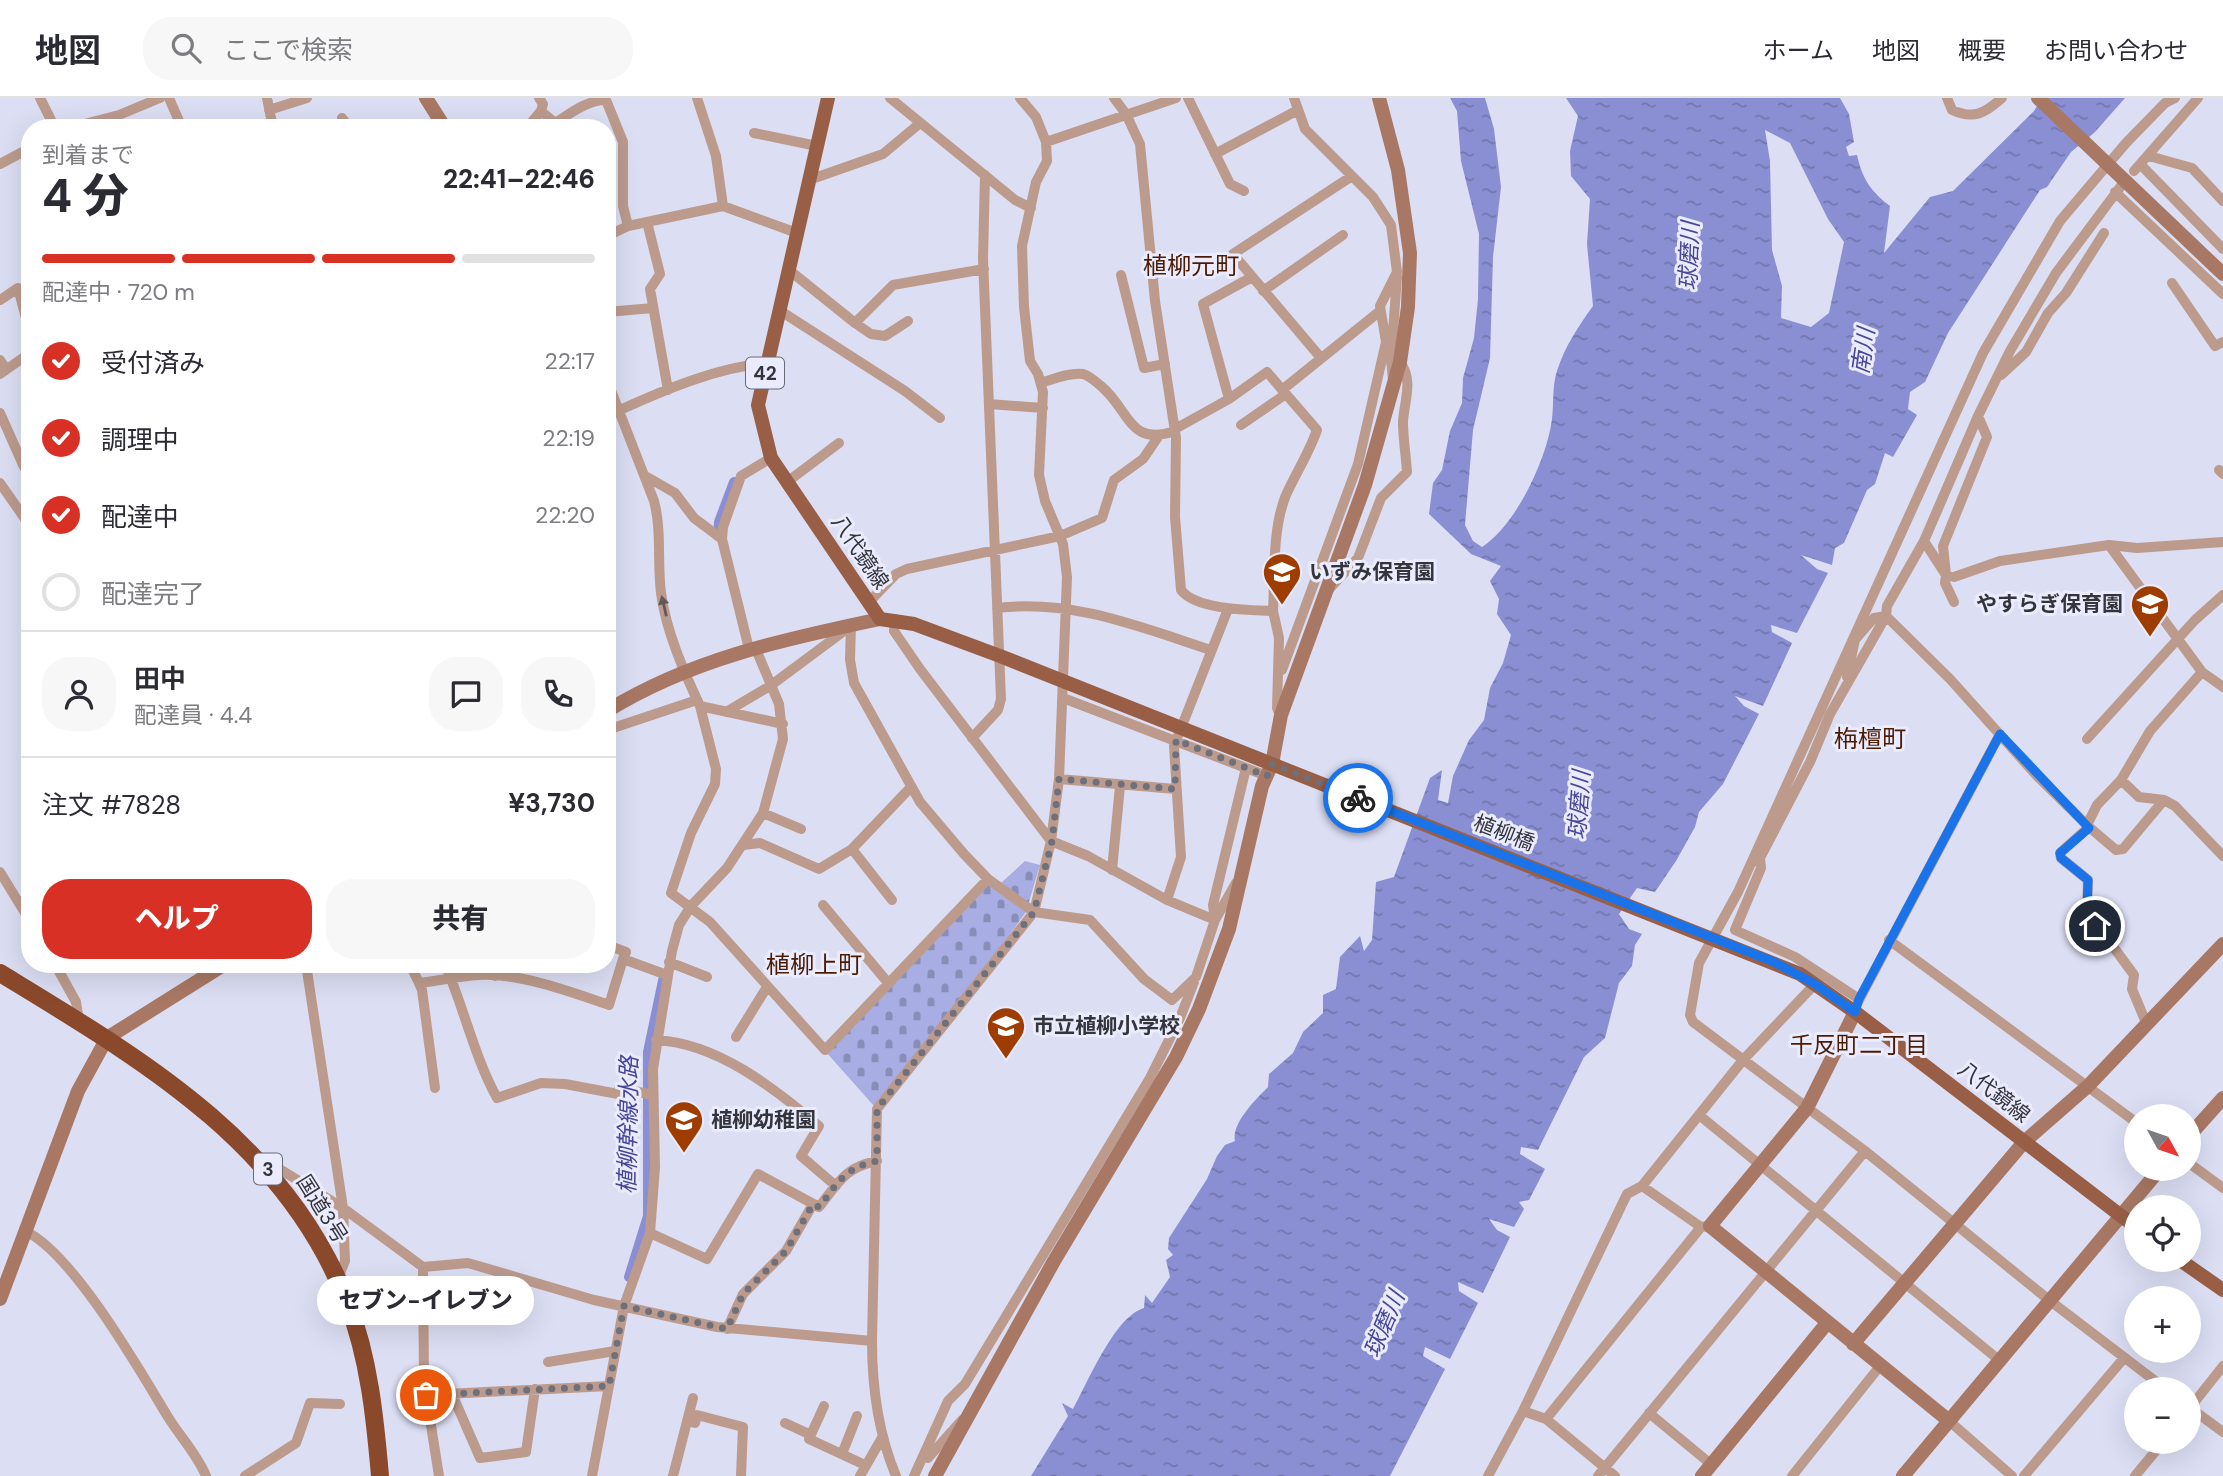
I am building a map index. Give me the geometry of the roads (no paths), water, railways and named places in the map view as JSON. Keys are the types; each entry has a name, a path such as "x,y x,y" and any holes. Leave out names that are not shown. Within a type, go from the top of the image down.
{"highway":[{"name":"国道3号","path":"0,973 107,1038 212,1115 254,1153 292,1199 321,1244 355,1326 374,1411 380,1476"}],"main road":[{"name":"八代鏡線","path":"828,98 758,405 771,458 869,602 888,619"},
{"path":"888,619 1000,656 1270,767"},
{"name":"植柳橋","path":"1270,767 1711,937"},
{"name":"八代鏡線","path":"1711,937 1774,962 1857,1005 2024,1142 2124,1218"},
{"path":"2197,1272 2223,1290"}],"street":[{"path":"40,98 50,119"},
{"path":"106,119 160,98"},
{"path":"169,98 178,119"},
{"path":"267,98 271,119"},
{"path":"269,110 307,98"},
{"path":"427,98 440,119"},
{"path":"534,119 543,104 539,98"},
{"path":"697,98 716,156 723,206"},
{"path":"890,98 1015,200 1031,208"},
{"path":"897,1476 883,1436 872,1382 877,1109 1034,912 1052,841 1059,779 1067,577 1060,536 1045,501 1039,475 1043,408 1041,383 1030,361 1024,307 1023,246 1036,182 1047,161 1046,142 1036,117 1020,98"},
{"path":"1114,98 1126,114 1140,144 1146,221 1175,430 1175,517 1181,590 1185,596 1228,609 1273,611"},
{"path":"1046,142 1176,98"},
{"path":"1188,98 1230,184 1244,191"},
{"path":"935,1476 1054,1261 1176,1057 1199,1009 1229,929 1270,767 1280,715 1365,485 1394,384 1397,272 1391,225 1373,197 1305,129 1294,98"},
{"path":"1379,98 1398,170 1410,253 1408,307 1396,361"},
{"path":"1947,98 1952,110 1964,116 1983,114 2002,98"},
{"path":"2038,98 2223,274"},
{"path":"2199,98 2137,168 2223,248"},
{"path":"561,119 578,108 606,100 614,119"},
{"path":"2024,1476 2124,1357 1865,1151 1693,1022 1690,1015 1699,963 1738,892 1983,353 2060,221 2106,162 2170,100"},
{"path":"1215,154 1298,110"},
{"path":"541,111 550,119"},
{"path":"809,180 883,154 919,124"},
{"path":"616,125 623,142 624,206 628,226"},
{"path":"754,132 817,146"},
{"path":"0,164 21,153"},
{"path":"2149,156 2192,168 2223,201"},
{"path":"972,738 1000,705 984,270 985,175"},
{"path":"1321,358 1233,254 1352,176"},
{"path":"1857,1005 1795,957 1735,930 1761,868 1760,858 1844,689 1886,617 1887,606 1927,544 1978,416 1996,380 2056,273 2118,189 2223,294"},
{"path":"616,232 628,226 723,206 797,233"},
{"path":"647,222 660,274 650,289 668,390"},
{"path":"1996,380 2026,352 2048,313 2066,293 2104,233"},
{"path":"1263,291 1343,235"},
{"path":"789,270 871,334 885,336 908,321"},
{"path":"855,323 893,285 984,270"},
{"path":"1241,425 1380,311 1397,272"},
{"path":"1121,275 1144,368 1165,364"},
{"path":"1228,399 1203,304 1252,277"},
{"path":"2172,284 2215,346 2223,342"},
{"path":"0,300 18,288 21,299"},
{"path":"616,312 653,308"},
{"path":"779,310 905,391 940,418"},
{"path":"1326,593 1358,558 1381,498 1407,472 1403,421 1408,397 1405,369 1396,361 1386,342 1380,311"},
{"path":"1280,676 1358,464 1386,342"},
{"path":"0,360 3,372 21,359"},
{"path":"620,410 668,390 750,365 767,363"},
{"path":"869,602 896,574 907,569 1060,536 1102,518 1114,480 1143,459 1158,437 1228,399 1267,372 1317,430 1309,454 1285,497 1278,536 1273,611 1279,638 1280,715"},
{"path":"1041,383 1068,375 1084,374 1115,397 1130,425 1158,437"},
{"path":"616,401 647,477 658,517 661,593 685,671 699,703 716,769 715,785 691,833 671,893 710,922 825,1050 988,879"},
{"path":"989,404 1043,408"},
{"path":"0,412 21,460"},
{"path":"1954,602 1945,583 1943,546 1987,438 1978,416"},
{"path":"788,482 839,443"},
{"path":"592,1476 624,1306 650,1233 655,1167 653,1095 656,1041 669,962 679,925 691,906 716,882 743,845 763,813 777,771 783,724 779,704 752,648 722,539 723,527 741,476 771,458"},
{"path":"647,477 675,493 694,518 722,539"},
{"path":"0,483 21,513"},
{"path":"1927,544 1951,530"},
{"path":"1927,544 1946,575 1954,577 2000,561 2109,545 2137,548 2223,542"},
{"path":"2109,545 2202,672 2223,687"},
{"path":"2087,739 2194,620 2223,595"},
{"path":"997,608 1027,604 1067,607 1211,650"},
{"path":"1167,900 1181,857 1175,789 1176,740 1228,609"},
{"path":"1844,689 1852,643 1874,618 1886,617"},
{"path":"1886,617 2088,826 2116,850 2123,849 2164,800"},
{"path":"616,706 665,678 752,648 888,619 972,738 1052,841 1167,900 1215,920"},
{"path":"726,712 770,686 851,625"},
{"path":"851,625 850,660 854,683 920,802 988,879 1034,912 1090,920 1144,979 1172,1000 1196,977"},
{"path":"2147,1025 2132,989 2134,975 2087,911 2088,880 2061,858 2060,853 2088,826 2097,805 2121,780 2150,732 2202,672"},
{"path":"1063,698 1246,768 1270,767"},
{"path":"616,727 699,703 726,712 783,724"},
{"path":"1546,1419 1807,1108 1889,940 2000,734"},
{"path":"1215,920 1213,905 1246,768"},
{"path":"1059,779 1175,789"},
{"path":"2121,780 2139,797 2164,800 2175,806 2220,844 2223,856"},
{"path":"1112,870 1121,786"},
{"path":"743,845 760,843 819,869 852,849 911,787"},
{"path":"763,813 801,829"},
{"path":"852,849 892,901"},
{"path":"0,872 21,906"},
{"path":"916,1473 948,1401 965,1384 1150,1078 1180,1018 1215,920 1241,874"},
{"path":"823,905 889,984"},
{"path":"1889,940 2124,1113"},
{"path":"1853,1344 2024,1142 2088,1086 2223,944"},
{"path":"419,983 495,976 577,993 609,1005 626,952 616,948"},
{"path":"623,959 667,975"},
{"path":"669,962 707,977"},
{"path":"60,973 76,1002 79,1021"},
{"path":"0,1299 78,1091 107,1038 211,973"},
{"path":"307,973 343,1208 345,1261 337,1281"},
{"path":"414,973 422,990 435,1088"},
{"path":"449,973 484,1074 497,1098 541,1083 565,1084 618,1094 619,1088 653,1095"},
{"path":"1488,1476 1523,1411 1627,1194 1642,1186 1743,1059 1815,984"},
{"path":"736,1037 767,987"},
{"path":"656,1041 697,1046 732,1063 794,1105 819,1126 801,1156 836,1186"},
{"path":"2202,1121 2223,1098"},
{"path":"1699,1115 1999,1360"},
{"path":"1602,1472 1865,1151"},
{"path":"254,1153 343,1208 423,1267 468,1263 624,1306 727,1329 872,1341"},
{"path":"650,1233 707,1259 758,1174 819,1207 858,1164 877,1161"},
{"path":"2202,1173 2223,1188"},
{"path":"1903,1476 2150,1181"},
{"path":"1642,1186 1705,1227 1765,1272 1948,1420 2012,1476"},
{"path":"727,1329 743,1294 786,1251 813,1204"},
{"path":"25,1231 68,1270 136,1361 206,1476"},
{"path":"423,1267 426,1395 439,1476"},
{"path":"1649,1413 1707,1470 1827,1323"},
{"path":"548,1362 615,1351"},
{"path":"2132,1363 2150,1377"},
{"path":"1792,1476 1881,1366"},
{"path":"2201,1393 2223,1366"},
{"path":"426,1395 609,1386"},
{"path":"452,1394 480,1458 526,1452 535,1389"},
{"path":"673,1476 693,1398"},
{"path":"245,1476 296,1443 310,1403 340,1404"},
{"path":"824,1406 809,1439 865,1465"},
{"path":"1523,1411 1546,1419 1602,1472 1615,1476"},
{"path":"687,1421 695,1423 697,1415 743,1427 741,1476"},
{"path":"916,1473 956,1425 968,1415"},
{"path":"842,1454 857,1416"},
{"path":"2201,1416 2223,1432"},
{"path":"785,1423 811,1434"},
{"path":"860,1476 883,1436"},
{"path":"2136,1476 2153,1454"}],"water":[{"path":"1450,98 1485,98 1494,129 1501,187 1493,257 1490,358 1473,430 1465,525 1473,541 1482,547 1507,523 1537,471 1549,435 1554,383 1560,362 1577,329 1593,306 1587,244 1590,199 1571,176 1570,151 1578,116 1566,98 1840,98 1849,114 1854,142 1846,147 1849,156 1857,155 1868,184 1890,206 1884,253 1930,197 1953,191 2034,111 2042,98 2125,98 2095,132 2071,152 2047,187 2040,190 1948,333 1925,382 1910,392 1908,409 1917,415 1893,457 1885,453 1875,484 1867,490 1844,543 1835,548 1832,565 1801,555 1817,569 1828,573 1797,633 1771,625 1772,632 1792,643 1763,706 1735,696 1744,706 1759,714 1723,784 1699,812 1695,827 1655,892 1637,888 1619,914 1629,929 1642,934 1635,945 1632,966 1619,983 1605,1038 1584,1057 1538,1150 1521,1147 1520,1154 1545,1169 1529,1200 1519,1202 1524,1209 1514,1227 1489,1219 1497,1230 1510,1237 1483,1293 1458,1282 1459,1291 1478,1303 1450,1359 1425,1347 1423,1356 1445,1369 1390,1476 1031,1476 1068,1416 1062,1403 1073,1409 1113,1336 1123,1323 1144,1308 1145,1295 1152,1303 1170,1277 1166,1260 1173,1255 1168,1249 1169,1238 1207,1179 1217,1156 1225,1145 1235,1141 1241,1120 1268,1087 1269,1074 1293,1053 1303,1032 1323,1013 1323,995 1336,989 1340,957 1360,936 1364,951 1372,940 1376,882 1394,877 1430,778 1442,770 1438,800 1448,803 1453,776 1469,740 1484,720 1490,688 1503,663 1511,635 1497,614 1499,599 1490,581 1501,566 1471,554 1429,514 1433,483 1442,470 1450,431 1462,403 1463,378 1474,338 1478,299 1479,234 1461,161 1457,111","holes":["1765,130 1790,143 1828,219 1844,242 1829,313 1811,327 1781,318 1782,286 1772,250 1770,161"]}],"waterway":[{"name":"植柳幹線水路","path":"718,536 719,522 734,482"},
{"name":"植柳幹線水路","path":"629,1277 648,1216 648,1052 664,976"}],"place":[{"name":"いずみ保育園","path":"1282,606"},
{"name":"やすらぎ保育園","path":"2150,638"},
{"name":"市立植柳小学校","path":"1006,1060"},
{"name":"植柳幼稚園","path":"684,1154"},
{"name":"セブン-イレブン","path":"426,1395"}],"district":[{"name":"植柳元町","path":"1191,266"},
{"name":"栴檀町","path":"1870,739"},
{"name":"植柳上町","path":"814,965"},
{"name":"千反町二丁目","path":"1859,1045"}],"water label":[{"name":"球磨川","path":"1689,256"},
{"name":"南川","path":"1863,351"},
{"name":"球磨川","path":"1579,805"},
{"name":"球磨川","path":"1384,1324"}]}
